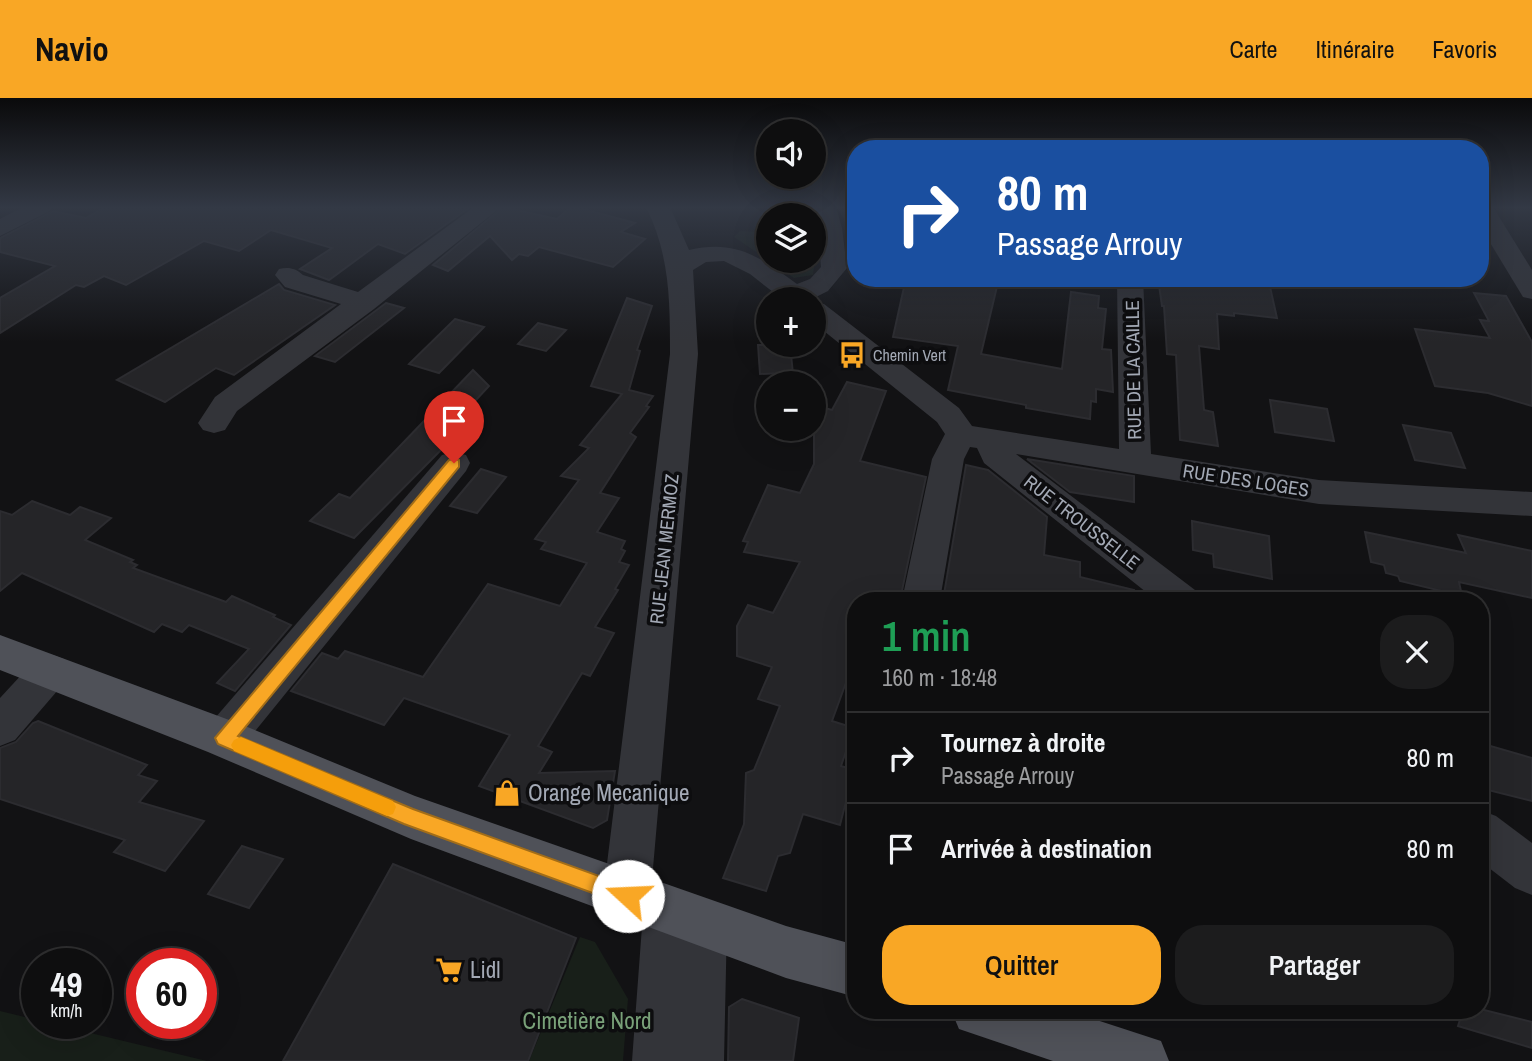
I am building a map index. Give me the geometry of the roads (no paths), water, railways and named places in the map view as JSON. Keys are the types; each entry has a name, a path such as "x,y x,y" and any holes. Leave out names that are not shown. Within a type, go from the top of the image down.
{"main road":[{"path":"0,652 224,738 411,817 786,952 847,959"},
{"path":"1007,1019 1142,1061"}],"street":[{"path":"214,423 226,404 430,252"},
{"name":"RUE JEAN MERMOZ","path":"666,909 684,354 682,266 678,252"},
{"name":"RUE JEAN MERMOZ","path":"728,252 746,259 783,287"},
{"path":"817,287 834,268 832,252"},
{"path":"1508,252 1532,291"},
{"path":"682,266 706,254 733,255"},
{"path":"288,275 294,281 364,303"},
{"name":"RUE DE LA CAILLE","path":"1130,287 1135,461"},
{"name":"RUE TROUSSELLE","path":"826,320 1172,592"},
{"path":"923,592 948,459 954,445 976,437"},
{"name":"RUE DES LOGES","path":"976,437 1319,492 1532,504"},
{"path":"224,738 454,463"},
{"path":"0,726 50,671"},
{"path":"1489,839 1532,872"},
{"path":"659,1061 666,909"},
{"path":"666,909 697,1061"}],"place":[{"name":"Chemin Vert","path":"852,355"},
{"name":"Orange Mecanique","path":"507,793"},
{"name":"Lidl","path":"449,970"}],"park label":[{"name":"Cimetière Nord","path":"587,1021"}]}
